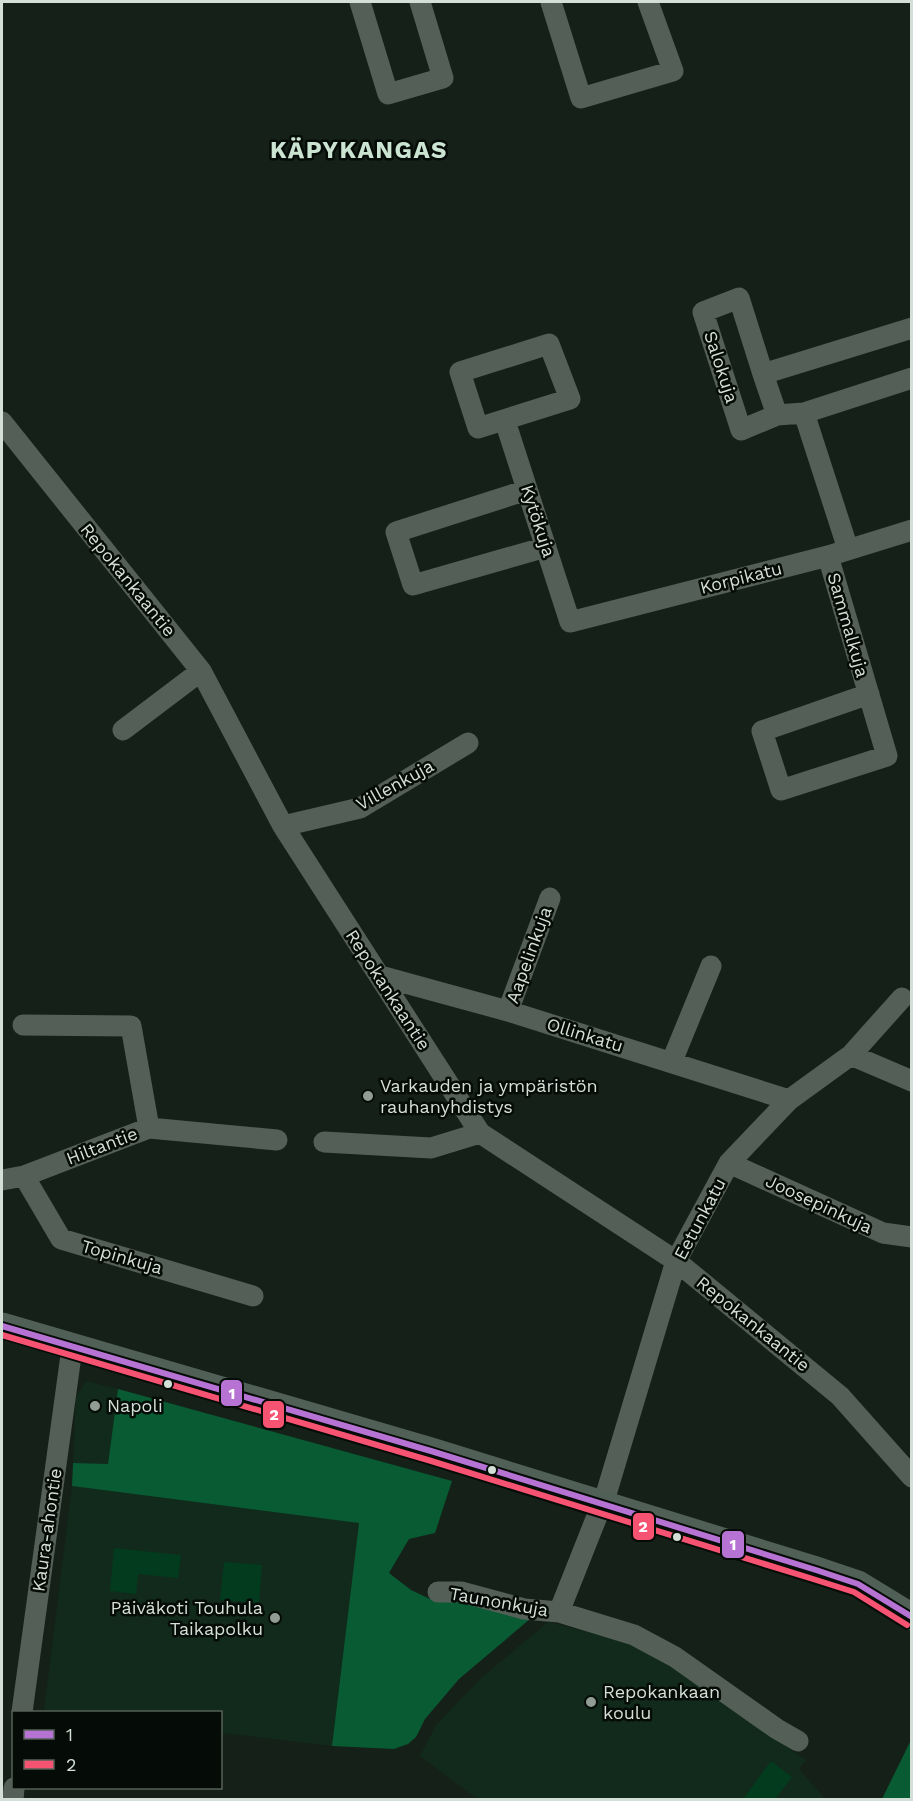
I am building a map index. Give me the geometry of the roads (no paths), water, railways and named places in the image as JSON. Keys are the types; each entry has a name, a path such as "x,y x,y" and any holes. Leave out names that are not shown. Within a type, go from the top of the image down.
{"main road":[{"path":"2,1326 431,1452 858,1584 912,1617"}],"street":[{"path":"360,2 388,94 443,78 420,2"},
{"path":"551,2 581,98 673,71 648,2"},
{"name":"Salokuja","path":"777,415 739,298 703,312 741,430 777,415 804,413 912,378"},
{"name":"Salokuja","path":"763,374 912,328"},
{"path":"549,344 570,399 505,421 478,428 460,372 549,344"},
{"path":"804,413 838,553"},
{"name":"Kytökuja","path":"505,421 570,622"},
{"name":"Repokankaantie","path":"2,422 201,671 283,826 480,1133 676,1261 840,1396 912,1477"},
{"path":"527,489 396,532 413,585 546,547"},
{"name":"Korpikatu","path":"570,622 838,553 912,530"},
{"name":"Sammalkuja","path":"838,553 869,694 887,756 781,790 762,731 869,694"},
{"path":"123,730 201,671"},
{"name":"Villenkuja","path":"283,826 360,808 468,743"},
{"name":"Aapelinkuja","path":"508,1011 550,898"},
{"path":"672,1061 711,966"},
{"name":"Ollinkatu","path":"380,976 508,1011 672,1061 789,1100"},
{"name":"Eetunkatu","path":"599,1505 610,1479 676,1261 729,1163 789,1100 851,1055 902,998"},
{"path":"23,1024 131,1026 149,1128"},
{"path":"851,1055 912,1081"},
{"name":"Hiltantie","path":"2,1179 24,1176 149,1128 277,1140"},
{"path":"324,1142 431,1148 480,1133"},
{"name":"Joosepinkuja","path":"729,1163 883,1233 912,1237"},
{"name":"Topinkuja","path":"24,1176 61,1239 253,1296"},
{"name":"Kaura-ahontie","path":"22,1711 72,1348"},
{"name":"Taunonkuja","path":"559,1612 599,1505"},
{"name":"Taunonkuja","path":"438,1592 461,1592 524,1609 559,1612 634,1635 654,1645 798,1741"}],"place":[{"name":"Varkauden ja ympäristön rauhanyhdistys","path":"368,1096"},
{"name":"Napoli","path":"95,1406"},
{"name":"Päiväkoti Touhula Taikapolku","path":"275,1618"},
{"name":"Repokankaan koulu","path":"591,1702"}],"district":[{"name":"KÄPYKANGAS","path":"359,150"}]}
